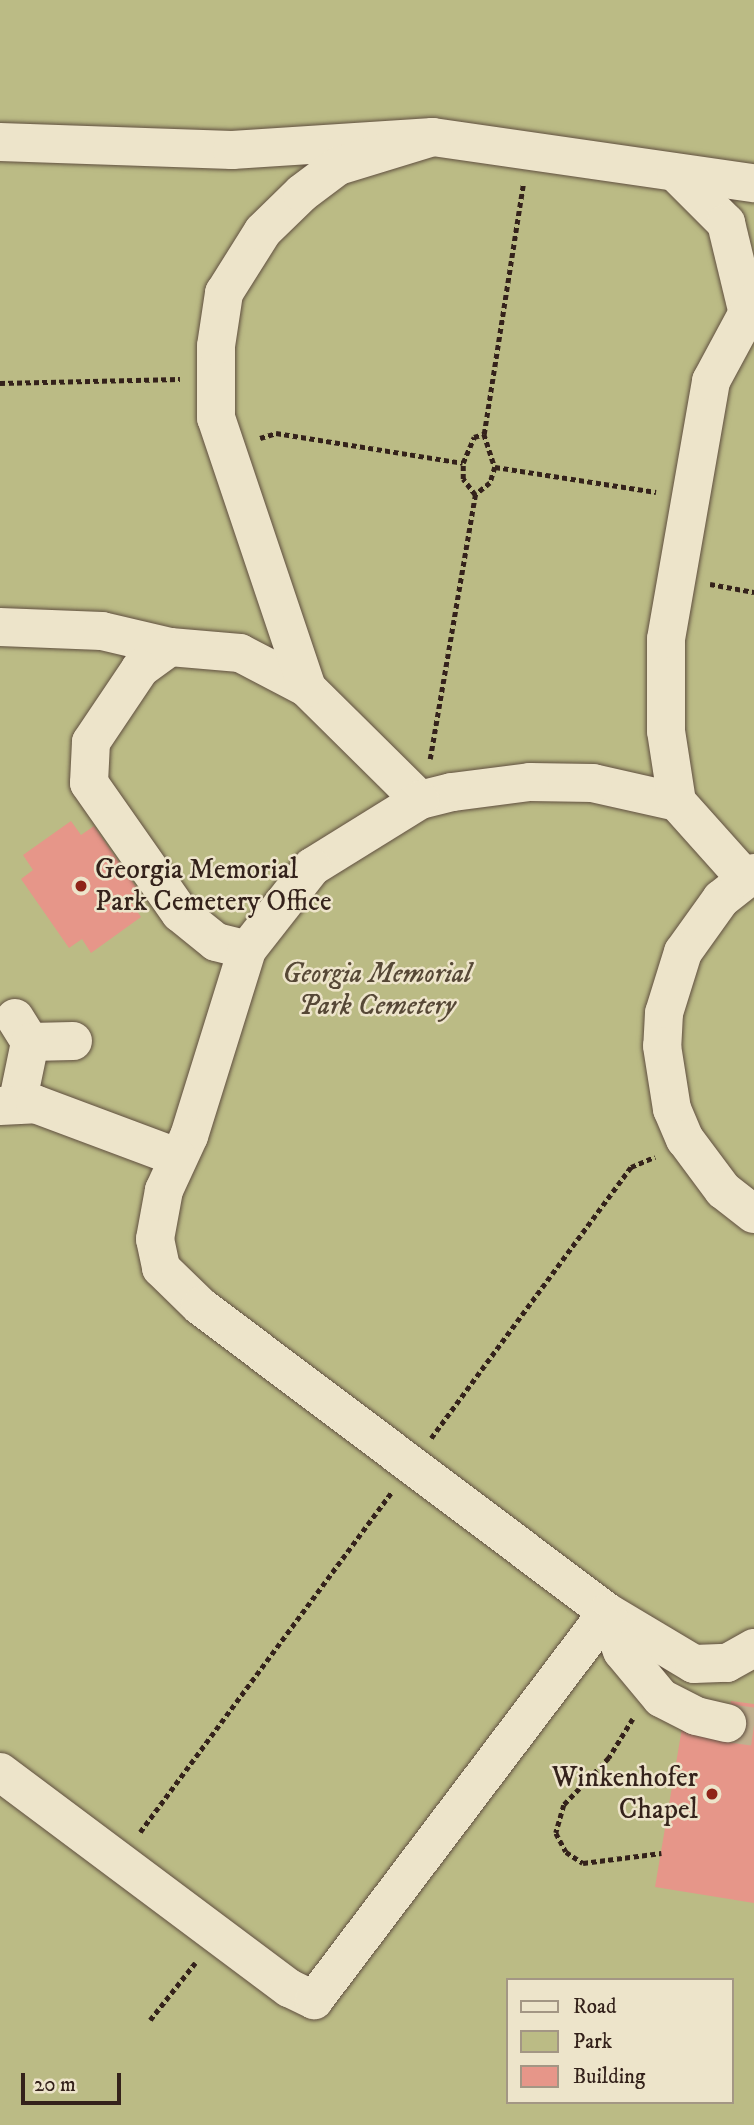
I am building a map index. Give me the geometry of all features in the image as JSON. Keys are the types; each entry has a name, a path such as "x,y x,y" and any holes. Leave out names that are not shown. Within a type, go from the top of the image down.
{"lane":[{"path":"307,688 216,418 216,378 224,293 263,231 338,166 433,137"},
{"path":"0,142 232,150 433,137 528,153 754,183"},
{"path":"676,173 726,223 750,305 711,381 688,497 666,639 666,731 677,802"},
{"path":"0,626 102,631 170,648 240,653 307,688 420,800"},
{"path":"170,648 140,669 91,742 89,783 180,913 216,942 247,950"},
{"path":"754,1214 723,1190 685,1139 672,1109 662,1046 664,1013 683,952 707,916 750,875 677,802 593,783 530,782 420,800 312,867 247,950 177,1157 155,1239 160,1268 200,1306 607,1612 694,1664 727,1663 754,1648"},
{"path":"187,1035 223,1019"},
{"path":"73,1041 22,1030 10,1093 35,1104 100,1124 177,1157"},
{"path":"607,1612 622,1651 653,1690 696,1716 727,1723"},
{"path":"0,1772 217,1935 314,2000 607,1612"}],"path":[{"path":"475,495 484,492 495,467 485,433 528,153"},
{"path":"0,383 216,378"},
{"path":"226,449 276,433 463,463"},
{"path":"420,800 475,495 463,479 463,463 474,437 485,433"},
{"path":"495,467 688,497"},
{"path":"653,1690 609,1758 564,1805 556,1833 566,1852 583,1863 661,1853"},
{"path":"150,2020 217,1935"}],"green space":[{"name":"Georgia Memorial Park Cemetery","path":"0,0 754,0 754,2125 0,2125"}],"building":[{"name":"Georgia Memorial Park Cemetery Office","path":"71,821 81,835 94,826 141,894 131,902 141,917 91,953 82,939 69,948 21,879 33,870 23,855"},
{"name":"Winkenhofer Chapel","path":"731,1701 754,1704 754,1903 655,1887 682,1728 727,1723"}],"tunnel":[{"path":"727,1723 754,1727"}],"place":[{"name":"Georgia Memorial Park Cemetery Office","path":"81,886"},
{"name":"Winkenhofer Chapel","path":"712,1794"}]}
